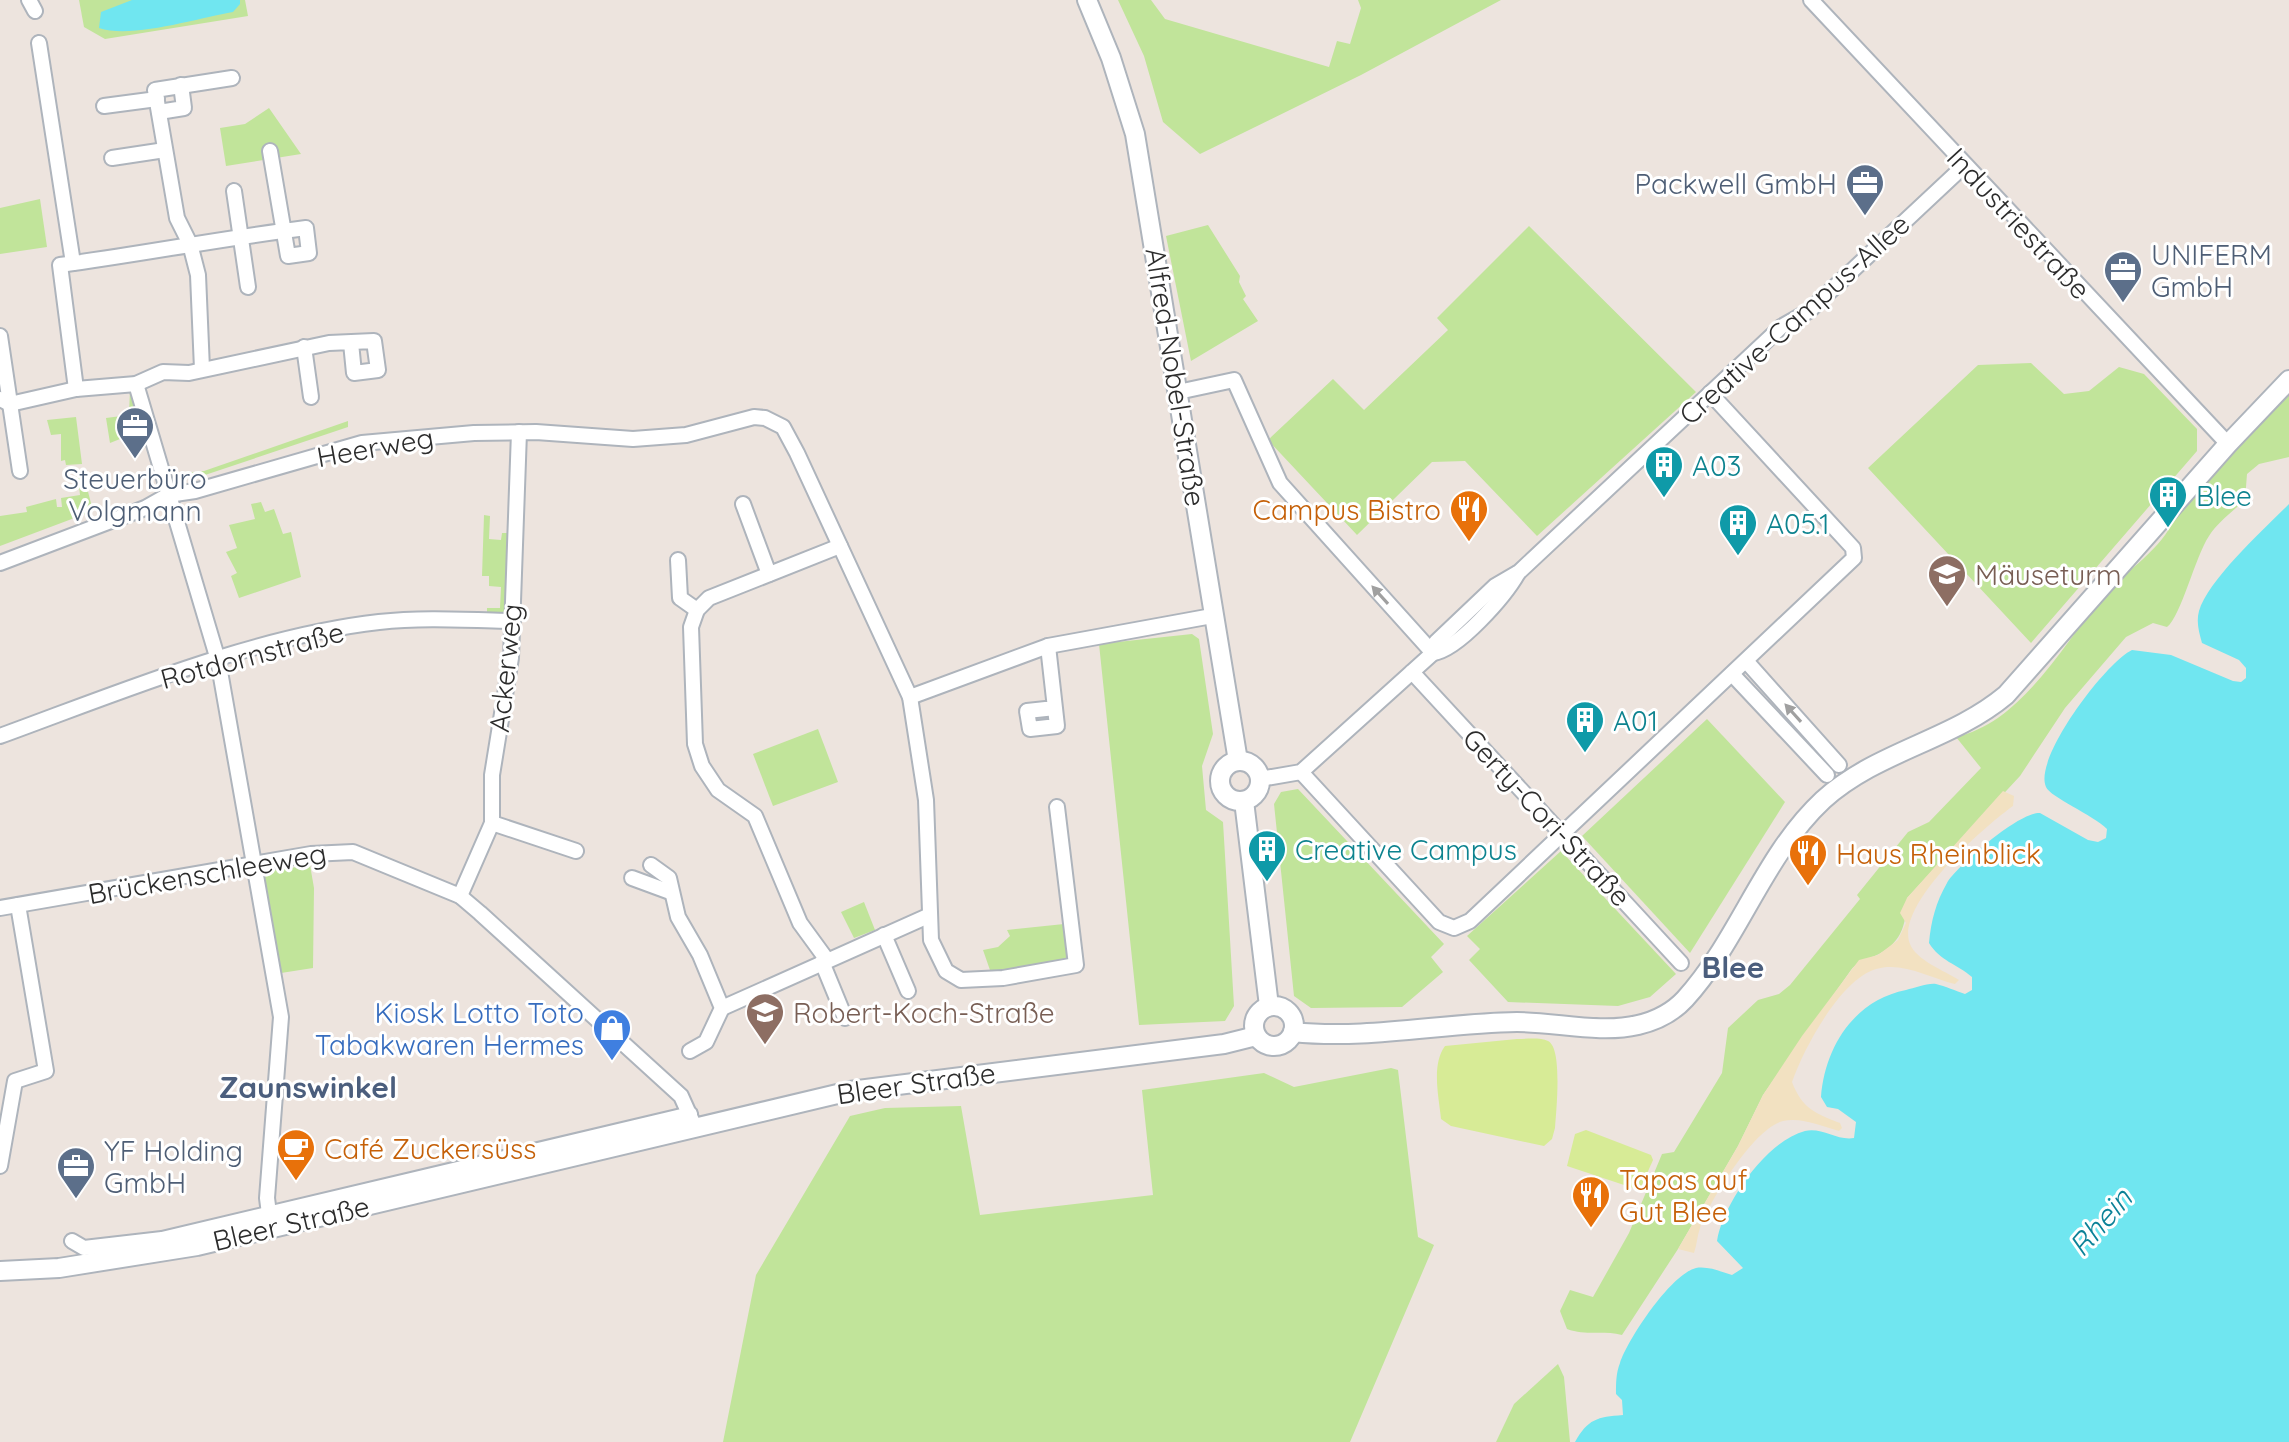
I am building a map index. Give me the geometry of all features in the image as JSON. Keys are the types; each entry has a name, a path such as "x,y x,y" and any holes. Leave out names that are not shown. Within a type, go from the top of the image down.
{"street":[{"name":"Alfred-Nobel-Straße","path":"1087,0 1111,58 1135,134 1238,761"},
{"name":"Industriestraße","path":"1811,0 2228,444"},
{"path":"39,43 66,264 76,389"},
{"path":"195,371 202,311 198,275 190,244 177,218 155,90 232,78"},
{"path":"104,106 184,108 181,85"},
{"path":"112,158 165,150"},
{"path":"66,264 284,231 270,151"},
{"name":"Creative-Campus-Allee","path":"1301,772 1433,653 1436,642 1485,596 1519,572 1781,327 1809,311 1965,165"},
{"path":"234,191 248,287"},
{"path":"0,336 5,401 20,471"},
{"path":"5,401 76,389 136,384 163,372 195,371 304,347 351,343"},
{"path":"304,347 311,397"},
{"path":"1178,392 1234,380 1280,483 1433,653"},
{"path":"1293,1032 1351,1034 1516,1022 1624,1027 1657,1019 1686,997 1790,837 1822,801 1885,757 1970,720 2006,695 2228,444 2289,380"},
{"path":"136,384 218,660 281,1017 270,1222"},
{"path":"1260,779 1301,772 1446,927 1462,926 1470,921 1851,563 1855,552 1710,393"},
{"name":"Heerweg","path":"0,563 145,508 168,495 195,491 362,443 519,432 633,439 686,435 754,417 765,418 783,427 840,546"},
{"name":"Ackerweg","path":"460,896 492,823 492,775 511,658 519,432"},
{"path":"743,504 769,574"},
{"path":"845,1018 824,961 800,923 755,816 718,790 702,766 695,744 691,627 697,610 709,598 840,546 910,697 926,800 931,940 946,971 961,980 1003,978 1076,965 1057,807"},
{"path":"678,560 680,598 697,610"},
{"path":"910,697 1048,646 1212,616"},
{"name":"Rotdornstraße","path":"0,736 218,660 328,631 432,618 513,621"},
{"path":"1048,646 1055,708"},
{"path":"1747,662 1839,765"},
{"name":"Gerty-Cori-Straße","path":"1412,672 1681,963"},
{"path":"1732,674 1827,775"},
{"path":"1238,761 1253,766 1260,779 1258,791 1244,801 1232,800 1221,787 1224,770 1238,761"},
{"path":"1244,801 1269,1006"},
{"path":"492,823 576,851"},
{"name":"Brückenschleeweg","path":"0,908 327,851 353,852 460,896 681,1096 692,1120"},
{"path":"651,865 669,878 670,892 722,1008"},
{"path":"632,878 670,892"},
{"path":"0,1166 15,1081 46,1071 18,905"},
{"path":"690,1051 706,1042 722,1008 928,916"},
{"path":"884,935 908,991"},
{"path":"1269,1006 1289,1012 1293,1032 1285,1043 1276,1046 1265,1044 1256,1036 1255,1020 1269,1006"},
{"name":"Bleer Straße","path":"0,1271 123,1259 692,1120 850,1091 1224,1044 1256,1036"},
{"name":"Bleer Straße","path":"72,1241 84,1248 116,1247 270,1222"}],"green space":[{"path":"79,0 245,0 248,16 105,39 84,27"},
{"path":"1118,0 1151,0 1165,19 1329,67 1337,41 1350,44 1361,8 1358,0 1501,0 1361,75 1200,154 1163,122 1144,56"},
{"path":"269,108 301,154 226,166 220,128 245,124"},
{"path":"40,199 47,247 0,254 0,208"},
{"path":"1208,225 1240,276 1239,282 1246,296 1243,299 1258,321 1191,361 1166,236"},
{"path":"1529,226 1696,392 1537,536 1465,461 1432,462 1357,535 1268,440 1333,379 1364,410 1448,330 1437,318"},
{"path":"2031,363 2064,394 2089,391 2119,367 2144,374 2197,429 2197,451 2031,643 1868,468 1978,365"},
{"path":"130,390 145,429 110,443 106,418 129,415"},
{"path":"2289,391 2289,457 2259,464 2247,474 2245,500 2209,536 2172,621 2167,627 2153,623 2126,637 2065,708 2020,776 1907,898 1906,915 1898,937 1887,949 1851,970 1763,1095 1738,1146 1678,1249 1622,1335 1567,1329 1560,1311 1570,1290 1593,1297 1629,1233 1662,1154 1674,1152 1722,1073 1728,1028 1758,1000 1779,994 1790,985 1860,899 1857,895 1908,832 1929,822 1981,768 1956,737 1980,729 2022,698 2105,595 2153,549 2175,517"},
{"path":"76,417 82,464 66,465 65,460 61,461 61,434 51,435 47,420"},
{"path":"348,421 348,427 205,475 184,473 204,471"},
{"path":"84,476 93,511 0,546 0,516 27,512 26,507 56,499 57,507 62,507 61,498 80,495 78,477"},
{"path":"261,502 265,512 274,509 283,534 291,532 301,577 239,598 231,576 237,573 226,552 237,548 229,525 255,519 251,504"},
{"path":"484,515 490,516 489,539 501,540 502,533 510,533 506,614 487,612 487,608 500,608 501,587 489,586 489,576 482,576"},
{"path":"1192,634 1199,639 1213,734 1202,766 1206,810 1223,822 1234,1006 1225,1021 1139,1025 1099,644"},
{"path":"1707,719 1785,802 1690,953 1582,836"},
{"path":"818,729 838,782 773,806 753,754"},
{"path":"1298,789 1444,944 1431,957 1443,972 1402,1007 1311,1008 1294,996 1274,804 1281,792"},
{"path":"1561,851 1676,974 1650,997 1618,1006 1508,1002 1469,960 1480,949 1467,936"},
{"path":"310,865 314,888 313,968 281,973 264,872"},
{"path":"864,902 875,930 854,938 841,912"},
{"path":"1064,924 1068,955 1062,963 991,973 983,950 998,947 1010,936 1007,930"},
{"path":"1517,1039 1548,1041 1556,1055 1555,1128 1552,1139 1544,1146 1451,1126 1441,1119 1437,1072 1445,1046"},
{"path":"1391,1068 1398,1070 1418,1237 1434,1245 1350,1442 723,1442 756,1275 850,1116 885,1108 961,1106 980,1215 1153,1195 1142,1090 1264,1073 1294,1087"},
{"path":"1586,1130 1651,1155 1653,1160 1641,1187 1636,1189 1567,1166 1575,1134"},
{"path":"1558,1364 1564,1377 1570,1442 1496,1442 1514,1404"}],"sand":[{"path":"2003,791 2014,796 2013,806 1945,868 1915,909 1909,928 1913,950 1959,980 1955,984 1906,969 1886,967 1863,976 1849,987 1814,1034 1792,1082 1805,1104 1840,1123 1842,1128 1839,1131 1797,1120 1772,1126 1734,1167 1713,1200 1700,1228 1694,1253 1678,1249 1738,1146 1763,1095 1802,1036 1859,960 1878,955 1898,940 1906,923 1900,913 1907,898"}],"water":[{"path":"132,0 240,0 240,4 233,12 165,26 129,31 99,28 101,12"},
{"name":"Rhein","path":"2289,504 2289,1442 1575,1442 1584,1428 1594,1421 1623,1415 1622,1400 1616,1394 1620,1363 1641,1324 1663,1294 1696,1268 1732,1275 1743,1268 1717,1241 1737,1193 1762,1160 1790,1137 1805,1131 1854,1138 1856,1122 1838,1109 1827,1107 1821,1097 1829,1060 1846,1028 1872,1004 1888,995 1932,984 1965,994 1972,990 1972,977 1943,958 1929,943 1937,905 1954,874 1990,840 2030,815 2040,813 2088,840 2098,842 2106,838 2107,829 2101,824 2049,791 2045,774 2060,735 2105,673 2132,650 2171,655 2233,681 2241,682 2246,678 2246,668 2239,660 2202,643 2199,611 2204,598 2225,570"}],"place":[{"name":"Packwell GmbH","path":"1865,217"},
{"name":"UNIFERM GmbH","path":"2123,304"},
{"name":"Steuerbüro Volgmann","path":"135,460"},
{"name":"A03","path":"1664,499"},
{"name":"Blee","path":"2168,529"},
{"name":"Campus Bistro","path":"1469,543"},
{"name":"A05.1","path":"1738,557"},
{"name":"Mäuseturm","path":"1947,608"},
{"name":"A01","path":"1585,754"},
{"name":"Creative Campus","path":"1267,883"},
{"name":"Haus Rheinblick","path":"1808,887"},
{"name":"Robert-Koch-Straße","path":"765,1046"},
{"name":"Kiosk Lotto Toto Tabakwaren Hermes","path":"612,1062"},
{"name":"Café Zuckersüss","path":"296,1182"},
{"name":"YF Holding GmbH","path":"76,1200"},
{"name":"Tapas auf Gut Blee","path":"1591,1229"}],"district":[{"name":"Blee","path":"1733,967"},
{"name":"Zaunswinkel","path":"308,1087"}]}
